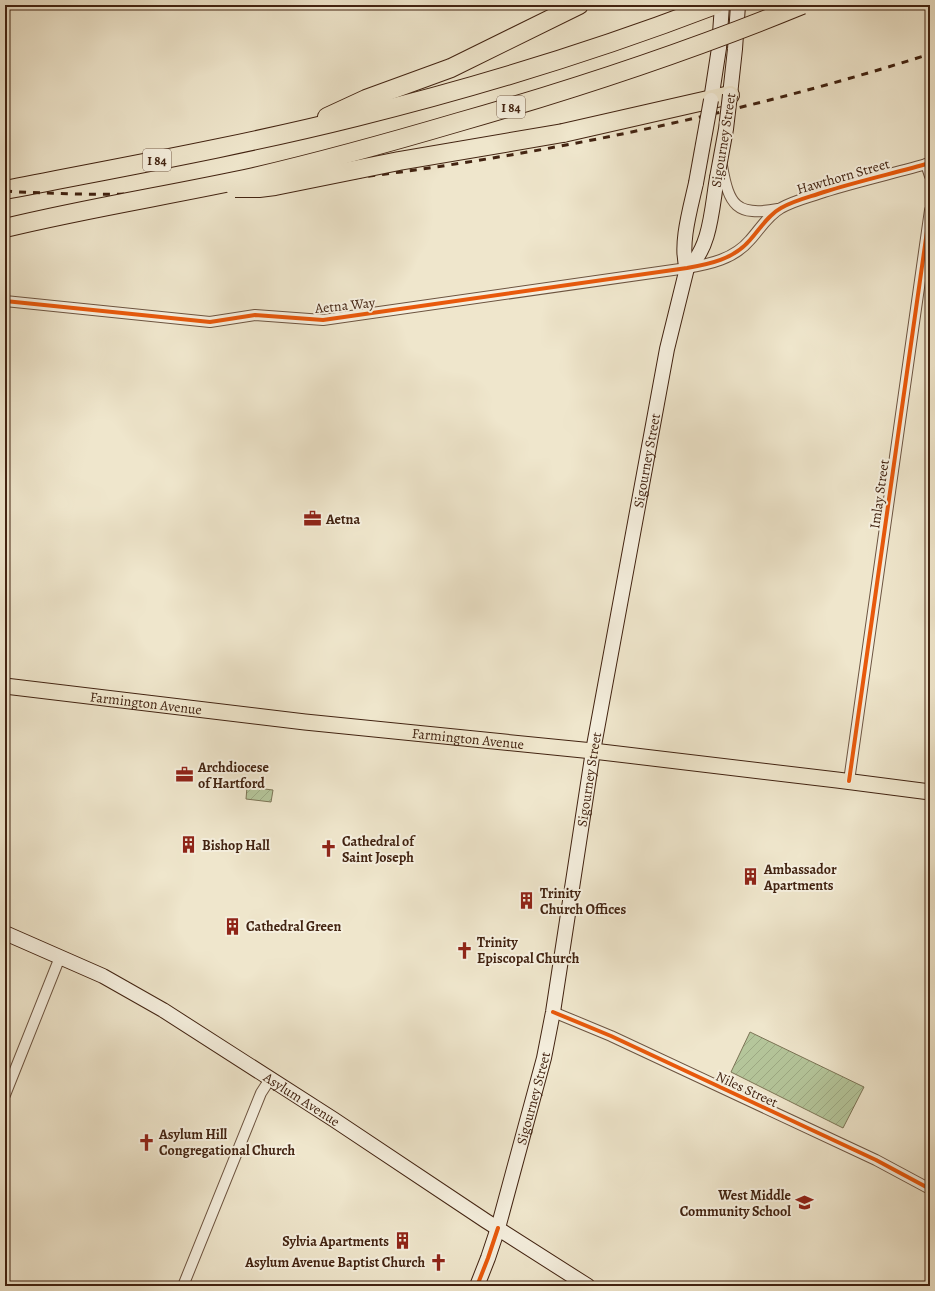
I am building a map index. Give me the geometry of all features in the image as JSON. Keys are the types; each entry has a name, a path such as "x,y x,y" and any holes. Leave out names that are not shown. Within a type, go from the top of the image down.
{"highway":[{"path":"309,128 325,118 360,101 428,77 462,63 579,5"},
{"name":"I 84","path":"5,190 246,142 389,109 499,78 627,37 715,5"},
{"name":"I 84","path":"5,228 213,185 375,146 569,90 675,54 802,5"},
{"path":"213,185 244,189 275,186 399,161 563,133 730,95"}],"main road":[{"name":"Sigourney Street","path":"477,1286 498,1228 544,1058 553,1012 594,751 666,356 687,268 684,256 685,242 711,100 719,48 722,5"},
{"name":"Sigourney Street","path":"687,268 698,257 706,240 720,177 721,158 735,50 738,5"},
{"name":"Farmington Avenue","path":"5,686 305,722 594,751 930,792"},
{"name":"Asylum Avenue","path":"5,933 103,976 162,1010 333,1119 588,1286"}],"street":[{"name":"Hawthorn Street","path":"720,177 730,196 741,209 756,212 780,208 799,199 928,164"},
{"path":"928,164 930,176"},
{"name":"Hawthorn Street","path":"687,268 709,264 728,257 749,242 761,225 780,208"},
{"name":"Imlay Street","path":"849,781 930,210"},
{"name":"Aetna Way","path":"5,301 213,322 255,315 323,320 687,268"},
{"path":"5,1095 60,957"},
{"name":"Niles Street","path":"553,1012 611,1036 876,1160 930,1189"},
{"path":"184,1286 261,1093 270,1079"}],"green space":[{"path":"247,787 273,790 271,802 246,799"},
{"path":"750,1032 864,1087 843,1128 731,1072"}],"railway":[{"path":"5,191 76,194 209,191 341,180 429,168 556,147 682,121 807,90 930,54"}],"cycle path":[{"path":"5,301 210,322 255,315 323,320 687,268 721,260 737,252 750,240 772,214 792,203 837,188 930,163"},
{"path":"849,781 930,210"},
{"path":"553,1012 611,1036 876,1160 930,1189"},
{"path":"477,1286 498,1228"}],"place":[{"name":"Aetna","path":"313,519"},
{"name":"Archdiocese of Hartford","path":"185,775"},
{"name":"Bishop Hall","path":"189,845"},
{"name":"Cathedral of Saint Joseph","path":"329,849"},
{"name":"Ambassador Apartments","path":"751,877"},
{"name":"Trinity Church Offices","path":"527,901"},
{"name":"Cathedral Green","path":"233,926"},
{"name":"Trinity Episcopal Church","path":"464,950"},
{"name":"Asylum Hill Congregational Church","path":"146,1142"},
{"name":"West Middle Community School","path":"804,1203"},
{"name":"Sylvia Apartments","path":"402,1241"},
{"name":"Asylum Avenue Baptist Church","path":"438,1262"}]}
